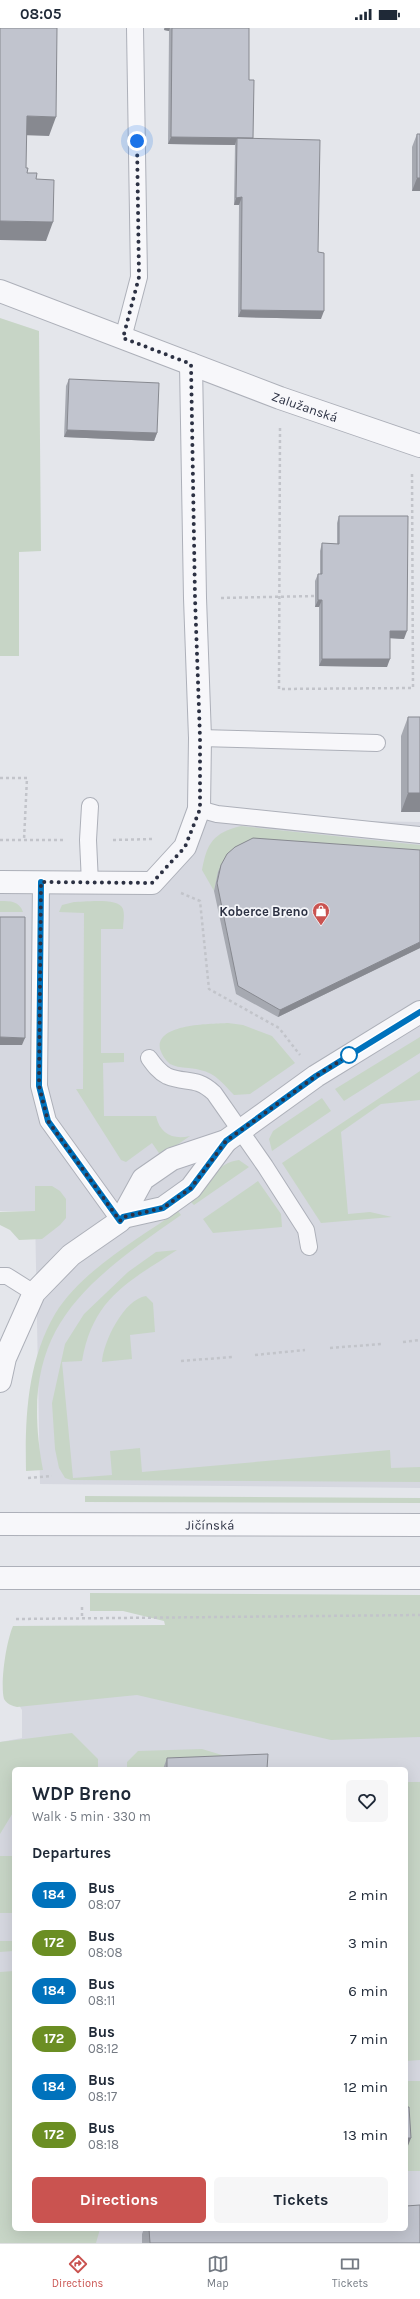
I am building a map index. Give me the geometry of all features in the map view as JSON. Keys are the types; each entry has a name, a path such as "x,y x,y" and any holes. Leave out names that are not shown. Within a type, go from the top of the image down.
{"street":[{"name":"Zalužanská","path":"0,291 280,398 416,444"},
{"path":"0,882 152,883 185,847 200,809 200,738 195,598 191,364"},
{"path":"122,1219 143,1179 172,1160 233,1135 316,1076 420,1012"},
{"path":"0,1381 5,1358 34,1293 71,1255 122,1219 163,1208 191,1188 233,1135"},
{"name":"Jičínská","path":"0,1524 420,1524"},
{"path":"0,1578 420,1578"}],"lane":[{"path":"123,338 139,277 135,28"},
{"path":"200,738 377,743"},
{"path":"90,806 88,840 90,883"},
{"path":"200,809 217,814 420,835"},
{"path":"41,882 39,1086 48,1121 122,1219"},
{"path":"148,1058 158,1070 168,1076 205,1084 214,1093 233,1135 306,1230 309,1247"},
{"path":"0,1276 7,1276 34,1293"}],"path":[{"path":"280,398 278,596 279,688 413,688 416,444"},
{"path":"195,598 315,596"},
{"path":"0,778 27,778 24,840"},
{"path":"0,840 156,839"},
{"path":"200,901 209,989 279,1028 302,1057"},
{"path":"403,1342 420,1340"},
{"path":"330,1348 381,1344"},
{"path":"254,1355 305,1350"},
{"path":"181,1361 232,1357"},
{"path":"28,1478 52,1476"},
{"path":"82,1606 82,1619"},
{"path":"16,1619 420,1615"}],"shaded area":[{"path":"207,818 420,822 420,1488 40,1484 35,1212 0,1211 0,880 146,880"},
{"path":"420,1636 420,2243 0,2243 0,1742 22,1738 22,1710 11,1692"}],"green space":[{"path":"0,318 39,331 41,551 19,552 19,656 0,656"},
{"path":"241,826 420,845 420,857 225,862 218,872 214,891 202,870 206,853 213,840 218,836 224,832"},
{"path":"0,901 17,904 23,912 0,912"},
{"path":"93,901 115,903 120,905 123,909 123,929 101,929 101,1053 124,1053 124,1062 103,1063 104,1116 156,1116 161,1127 168,1134 178,1137 190,1136 161,1156 152,1143 126,1162 121,1160 76,1089 83,1089 84,913 59,912 62,905 74,902"},
{"path":"228,1023 243,1025 272,1036 295,1063 250,1094 234,1095 211,1074 196,1069 174,1066 170,1064 165,1059 160,1049 161,1040 166,1034 175,1030 199,1025"},
{"path":"420,1037 420,1053 344,1101 335,1089"},
{"path":"420,1071 420,1100 381,1104 341,1132 348,1214 370,1212 392,1217 321,1223 282,1163"},
{"path":"322,1098 331,1111 272,1151 269,1139 273,1131"},
{"path":"239,1160 249,1167 194,1205 191,1202 206,1182 218,1170 224,1165"},
{"path":"258,1181 281,1214 282,1227 213,1233 203,1219"},
{"path":"35,1186 52,1186 60,1191 66,1199 66,1218 60,1225 42,1239 19,1240 10,1230 0,1225 0,1212 35,1211"},
{"path":"178,1211 181,1215 112,1266 85,1291 64,1318 48,1348 39,1382 37,1422 43,1470 26,1471 27,1411 33,1371 46,1332 55,1314 66,1298 95,1270 111,1257"},
{"path":"177,1250 143,1272 115,1294 104,1307 95,1322 87,1339 82,1361 62,1362 73,1478 112,1475 110,1451 140,1448 142,1472 390,1450 391,1468 420,1467 420,1482 71,1480 65,1478 59,1468 55,1449 52,1403 65,1344 84,1314 128,1272 156,1252"},
{"path":"146,1296 153,1303 155,1332 130,1335 132,1359 102,1362 106,1344 116,1323 130,1305 138,1299"},
{"path":"85,1496 420,1498 420,1503 85,1502"},
{"path":"90,1593 420,1595 420,1737 331,1740 137,1695 17,1707 8,1703 4,1699 3,1674 8,1642 13,1626 165,1625 164,1621 123,1611 90,1611"},
{"path":"72,1733 98,1759 98,1767 12,1767 12,1814 0,1834 0,1742"},
{"path":"202,1749 262,1767 127,1767 127,1762 138,1751"},
{"path":"408,1782 420,1782 420,2060 408,2061"},
{"path":"0,1856 12,1856 12,1913 0,1913"},
{"path":"0,1941 12,1941 12,1951 0,1952"},
{"path":"12,1971 12,2231 99,2231 96,2243 0,2243 0,1972"},
{"path":"408,2081 420,2081 420,2171 408,2171"}],"building":[{"path":"0,28 57,28 56,117 27,116 27,173 37,173 36,179 54,180 53,222 0,221"},
{"path":"172,28 249,28 249,80 254,80 253,138 171,137"},
{"path":"417,134 420,134 420,178 417,178"},
{"path":"237,138 320,140 318,252 324,253 324,311 241,310 242,197 236,198"},
{"path":"69,379 159,383 157,433 67,430"},
{"path":"339,516 408,516 407,631 390,631 390,659 322,659 322,600 318,600 318,574 322,574 322,543 339,544"},
{"path":"408,717 420,717 420,793 408,793"},
{"name":"Koberce Breno","path":"253,838 420,850 420,942 280,1010 238,986 217,883 221,865 227,854 235,847"},
{"path":"0,917 25,917 25,1038 0,1037"},
{"path":"268,1754 267,1767 167,1767 167,1758"},
{"path":"408,2107 409,2107 411,2138 408,2138"},
{"path":"420,2205 420,2243 150,2243 149,2231 408,2231 408,2206"}],"bus line":[{"name":"184","path":"41,882 39,1086 48,1121 120,1221 123,1217 163,1208 191,1188 226,1141 316,1076 420,1012"}],"place":[{"name":"Koberce Breno","path":"321,926"}],"route":[{"path":"137,141 140,214 139,277 123,338 191,364 195,598 200,738 200,809 185,847 152,883 41,882 39,1086 48,1121 120,1221 123,1217 163,1208 191,1188 226,1141 316,1076 354,1052 349,1055"}]}
